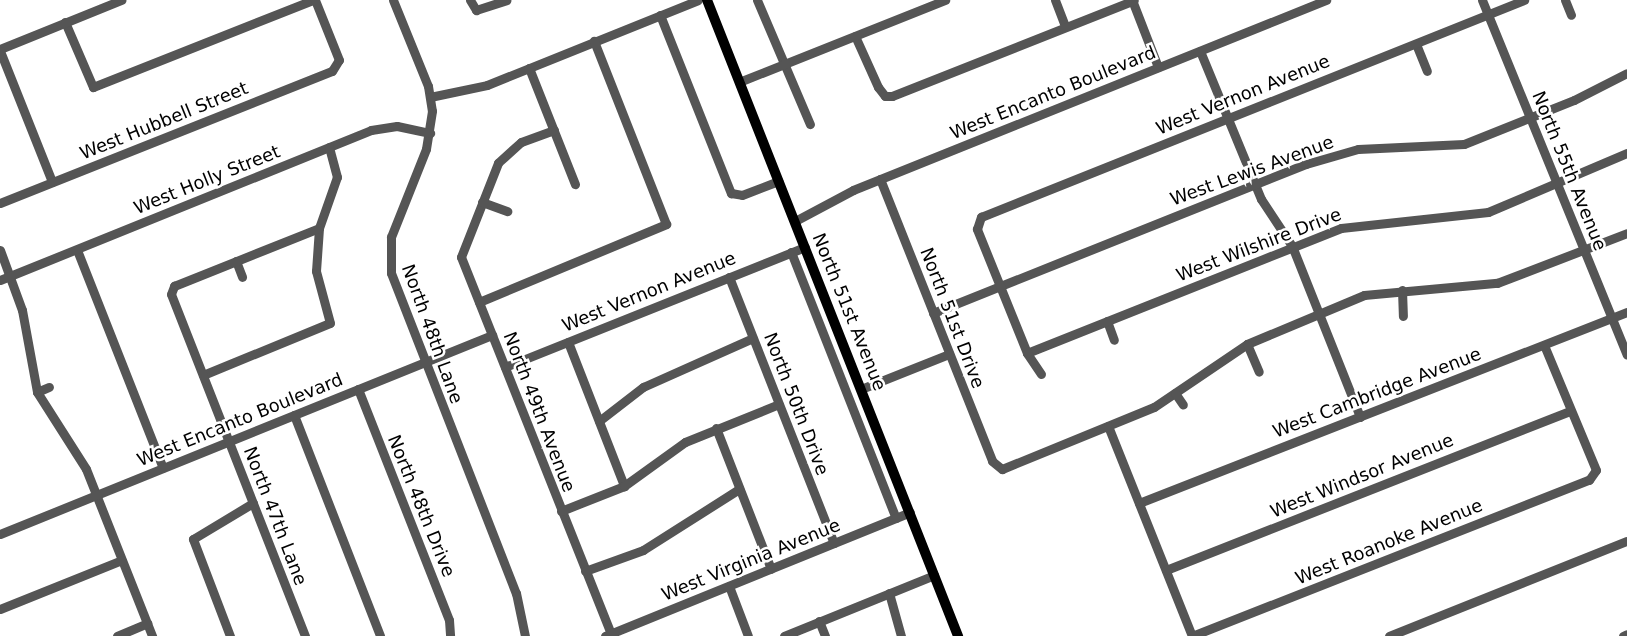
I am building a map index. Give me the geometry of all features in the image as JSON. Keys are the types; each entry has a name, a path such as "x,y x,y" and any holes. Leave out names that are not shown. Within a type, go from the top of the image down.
{"main road":[{"name":"North 51st Avenue","path":"707,0 958,636"}],"street":[{"path":"52,182 0,50 121,0"},
{"path":"65,22 93,87 314,0"},
{"name":"West Hubbell Street","path":"0,203 338,67 314,0"},
{"name":"North 48th Lane","path":"393,0 430,97 430,133 389,247 395,290 516,593 525,636"},
{"path":"470,0 476,10 506,0"},
{"path":"430,97 487,85 698,0"},
{"path":"739,82 945,0"},
{"path":"1055,0 1065,26"},
{"path":"855,36 884,96 1133,0 1158,67"},
{"name":"West Encanto Boulevard","path":"794,221 880,179 1326,0"},
{"name":"North 55th Avenue","path":"1482,0 1627,355"},
{"name":"West Vernon Avenue","path":"1000,286 976,222 1228,117 1524,0"},
{"path":"1565,0 1571,15"},
{"path":"759,1 782,65 810,124"},
{"path":"660,15 735,197 778,180"},
{"path":"479,302 666,224 594,41"},
{"path":"1416,44 1427,71"},
{"path":"1200,51 1255,185 1292,246 1360,416"},
{"path":"529,68 575,184"},
{"name":"West Lewis Avenue","path":"933,313 1255,185 1358,149 1464,144 1530,118 1627,73"},
{"name":"West Holly Street","path":"0,280 329,147 389,126 430,133"},
{"name":"North 49th Avenue","path":"554,130 521,142 499,158 461,257 608,635"},
{"path":"203,375 330,323 316,271 319,228 337,177 329,147"},
{"name":"West Wilshire Drive","path":"1027,353 1292,246 1380,220 1460,218 1488,212 1627,153"},
{"name":"North 51st Drive","path":"880,179 996,467 1008,467 1108,426"},
{"path":"482,202 507,211"},
{"path":"242,277 236,261 319,228"},
{"path":"1192,636 1108,426 1175,393 1247,344 1364,295 1497,283 1627,233"},
{"name":"West Vernon Avenue","path":"505,367 805,247"},
{"path":"0,250 22,310 37,392 82,461 152,636"},
{"path":"77,250 163,468"},
{"name":"North 51st Avenue","path":"792,252 896,518"},
{"name":"North 47th Lane","path":"236,261 171,290 305,636"},
{"name":"North 50th Drive","path":"729,277 834,543"},
{"path":"1000,286 1027,353 1041,374"},
{"path":"1402,290 1403,316"},
{"name":"West Cambridge Avenue","path":"1139,503 1627,312"},
{"path":"1107,321 1114,340"},
{"name":"West Encanto Boulevard","path":"0,534 492,335"},
{"path":"599,421 643,387 753,338"},
{"path":"568,342 624,486"},
{"path":"1247,344 1259,372"},
{"path":"1544,345 1570,411"},
{"path":"861,389 949,354"},
{"path":"37,392 49,387"},
{"name":"North 48th Drive","path":"358,389 449,620 450,636"},
{"path":"1175,393 1182,405"},
{"path":"561,512 624,486 685,442 779,404"},
{"name":"West Roanoke Avenue","path":"1192,636 1595,474 1570,411"},
{"name":"West Windsor Avenue","path":"1166,570 1570,411"},
{"path":"293,415 380,636"},
{"path":"716,428 771,569"},
{"path":"585,571 643,550 739,489"},
{"path":"230,636 193,539 253,503"},
{"name":"West Virginia Avenue","path":"608,635 910,512"},
{"path":"1388,636 1627,541"},
{"path":"0,610 122,560"},
{"path":"784,636 934,575"},
{"path":"729,586 748,636"},
{"path":"889,593 901,636"},
{"path":"819,621 825,636"},
{"path":"117,636 147,624"}]}
